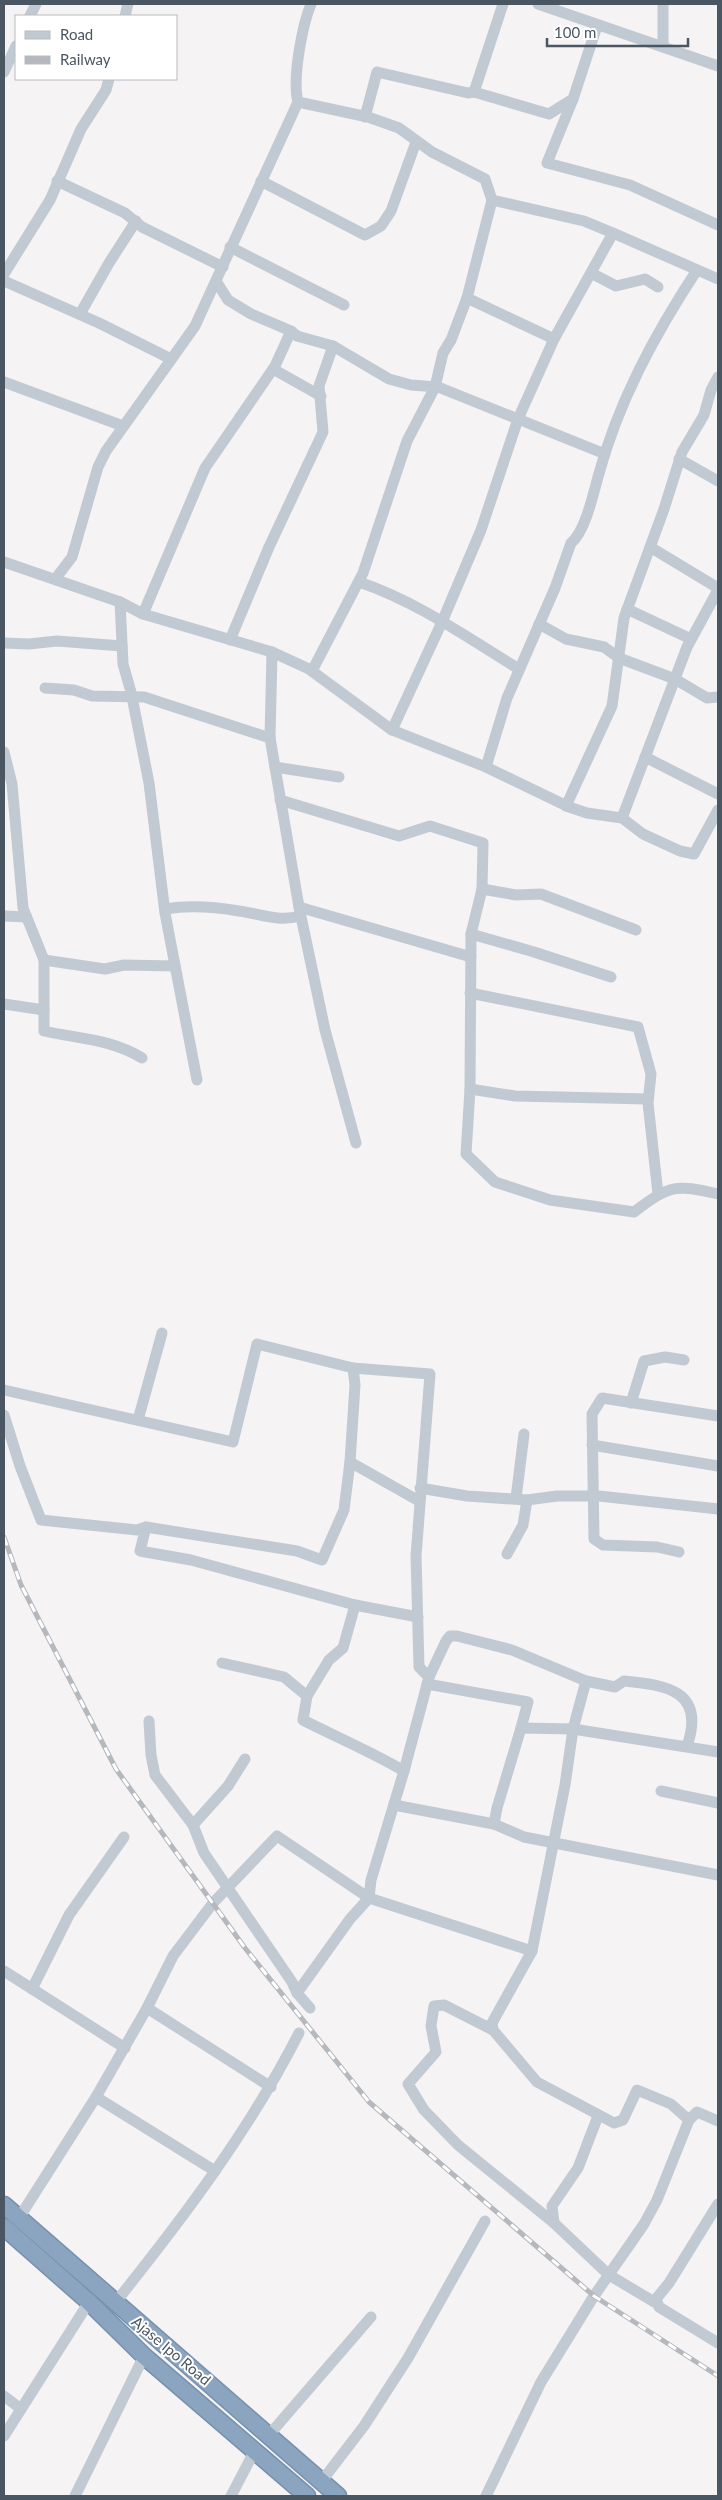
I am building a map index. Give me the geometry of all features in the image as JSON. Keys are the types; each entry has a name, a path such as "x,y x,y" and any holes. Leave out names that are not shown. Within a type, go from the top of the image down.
{"highway":[{"name":"Ajase Ipo Road","path":"4,2205 338,2496"},
{"name":"Ajase Ipo Road","path":"4,2227 89,2302 144,2356 307,2496"},
{"path":"181,2387 195,2371"}],"street":[{"path":"56,578 72,557 98,467 123,426 195,326 298,102 297,87 300,47 305,17 311,4"},
{"path":"474,92 503,4"},
{"path":"538,4 597,26 663,45 718,66"},
{"path":"663,4 663,45"},
{"path":"597,26 573,99 547,163 630,185 718,225"},
{"path":"4,72 15,48"},
{"path":"365,117 377,72 468,93 474,92 549,114 573,99"},
{"path":"4,274 50,200 82,129 106,90 109,80"},
{"path":"298,102 365,117 398,128 416,142 485,179 492,200 467,298 452,340 443,353 435,387 407,441 359,582 312,671"},
{"path":"261,181 365,235 381,226 391,211 416,142"},
{"path":"57,181 125,213 142,227 223,266"},
{"path":"492,200 584,221 718,279"},
{"path":"80,314 136,221"},
{"path":"392,730 442,622 481,530 518,419 554,339 613,233"},
{"path":"230,247 344,305"},
{"path":"486,767 507,698 556,588 571,543 576,539 592,502 605,454 623,405 668,314 697,270"},
{"path":"591,273 616,286 645,279 658,287"},
{"path":"4,281 80,314 171,359"},
{"path":"216,281 228,300 251,314 291,331 297,336 333,346 389,380 411,385 435,387 605,454"},
{"path":"467,298 554,339"},
{"path":"143,614 205,468 272,369 291,331"},
{"path":"230,640 269,547 323,432 319,386 333,346"},
{"path":"272,369 321,396"},
{"path":"566,806 612,706 624,618 679,459 704,415 711,390 718,377"},
{"path":"4,382 123,426"},
{"path":"707,406 718,410"},
{"path":"679,459 718,481"},
{"path":"622,818 691,639 718,589 650,547"},
{"path":"4,562 56,578 120,602 143,614 272,652 312,671 392,730 486,767 566,806 587,814 622,818 642,834 680,851 694,854 718,810"},
{"path":"359,582 382,590 442,622 519,669"},
{"path":"120,602 123,664 132,697 149,783 165,909 196,1080"},
{"path":"627,609 691,639"},
{"path":"539,624 566,638 604,648 619,658 675,679 707,698 718,698"},
{"path":"4,643 29,644 58,641 122,646"},
{"path":"272,652 270,738 274,767 300,912 325,1030 356,1144"},
{"path":"44,688 74,690 92,696 144,697 270,738"},
{"path":"4,752 12,784 23,908 44,960 44,1031 94,1038 120,1046 142,1058"},
{"path":"645,757 718,794"},
{"path":"274,767 339,777"},
{"path":"280,800 398,836 430,826 483,843 482,889 471,934 470,1089 466,1154 495,1182 550,1200 634,1212 662,1191 686,1186 718,1194"},
{"path":"482,889 516,895 541,894 636,930"},
{"path":"165,909 177,907 240,910 271,918 289,919 300,912 471,957"},
{"path":"4,916 26,916"},
{"path":"471,934 611,977"},
{"path":"44,960 105,969 124,965 175,966"},
{"path":"470,993 638,1027 651,1074 648,1098 658,1194"},
{"path":"4,1004 44,1010"},
{"path":"470,1089 515,1096 648,1098"},
{"path":"138,1420 162,1333"},
{"path":"4,1390 233,1442 257,1344 353,1368 430,1374 416,1556 419,1667 428,1680 528,1702 494,1824"},
{"path":"631,1403 644,1361 665,1357 684,1360"},
{"path":"4,1415 20,1466 41,1520 137,1530 146,1526 297,1551 322,1560 344,1510 350,1462 354,1385 353,1368"},
{"path":"679,1552 657,1547 603,1545 594,1538 592,1414 602,1398 718,1416"},
{"path":"507,1554 523,1525 521,1499 524,1434"},
{"path":"592,1445 718,1466"},
{"path":"350,1462 419,1501"},
{"path":"420,1488 467,1496 521,1499 593,1496 718,1509"},
{"path":"146,1526 140,1551 191,1560 355,1605 418,1617"},
{"path":"355,1605 343,1648 329,1660 307,1696 303,1720 349,1744 382,1758 404,1771"},
{"path":"297,1993 354,1914 369,1898 372,1880 428,1680 450,1636 457,1636 512,1650 586,1681 615,1687 624,1680 655,1684 681,1694 692,1711 692,1732 687,1746"},
{"path":"222,1664 284,1677 307,1696"},
{"path":"493,2030 492,2023 532,1951 554,1843 573,1729 586,1681"},
{"path":"149,1721 156,1775 193,1825 204,1853 292,1982 297,1993 310,2008"},
{"path":"521,1728 573,1729 718,1752"},
{"path":"193,1825 228,1786 245,1759"},
{"path":"660,1791 718,1803"},
{"path":"394,1805 494,1824 524,1837 718,1876"},
{"path":"19,2218 125,2048 173,1956 227,1887 277,1836 369,1898 532,1951"},
{"path":"32,1989 70,1916 124,1837"},
{"path":"4,1971 125,2048"},
{"path":"690,2120 670,2104 637,2090 623,2120 614,2123 598,2116 537,2082 493,2030 444,2006 434,2006 431,2026 436,2052 408,2084 424,2110 458,2145 554,2223 609,2275 656,2303 687,2326 718,2343"},
{"path":"147,2008 270,2087"},
{"path":"115,2303 232,2150 270,2087 299,2033"},
{"path":"96,2097 215,2171"},
{"path":"486,2496 541,2382 644,2224 657,2200 690,2120 697,2112 718,2121"},
{"path":"554,2223 552,2206 578,2168 598,2116"},
{"path":"656,2303 656,2299 669,2283 718,2204"},
{"path":"321,2482 364,2426 408,2358 485,2221"},
{"path":"707,2222 718,2228"},
{"path":"4,2436 89,2302"},
{"path":"269,2434 371,2317"},
{"path":"75,2496 144,2356"},
{"path":"4,2396 20,2409"},
{"path":"231,2496 255,2450"}],"railway":[{"path":"4,1537 21,1585 116,1769 245,1948 369,2102 594,2296 718,2376"}]}
